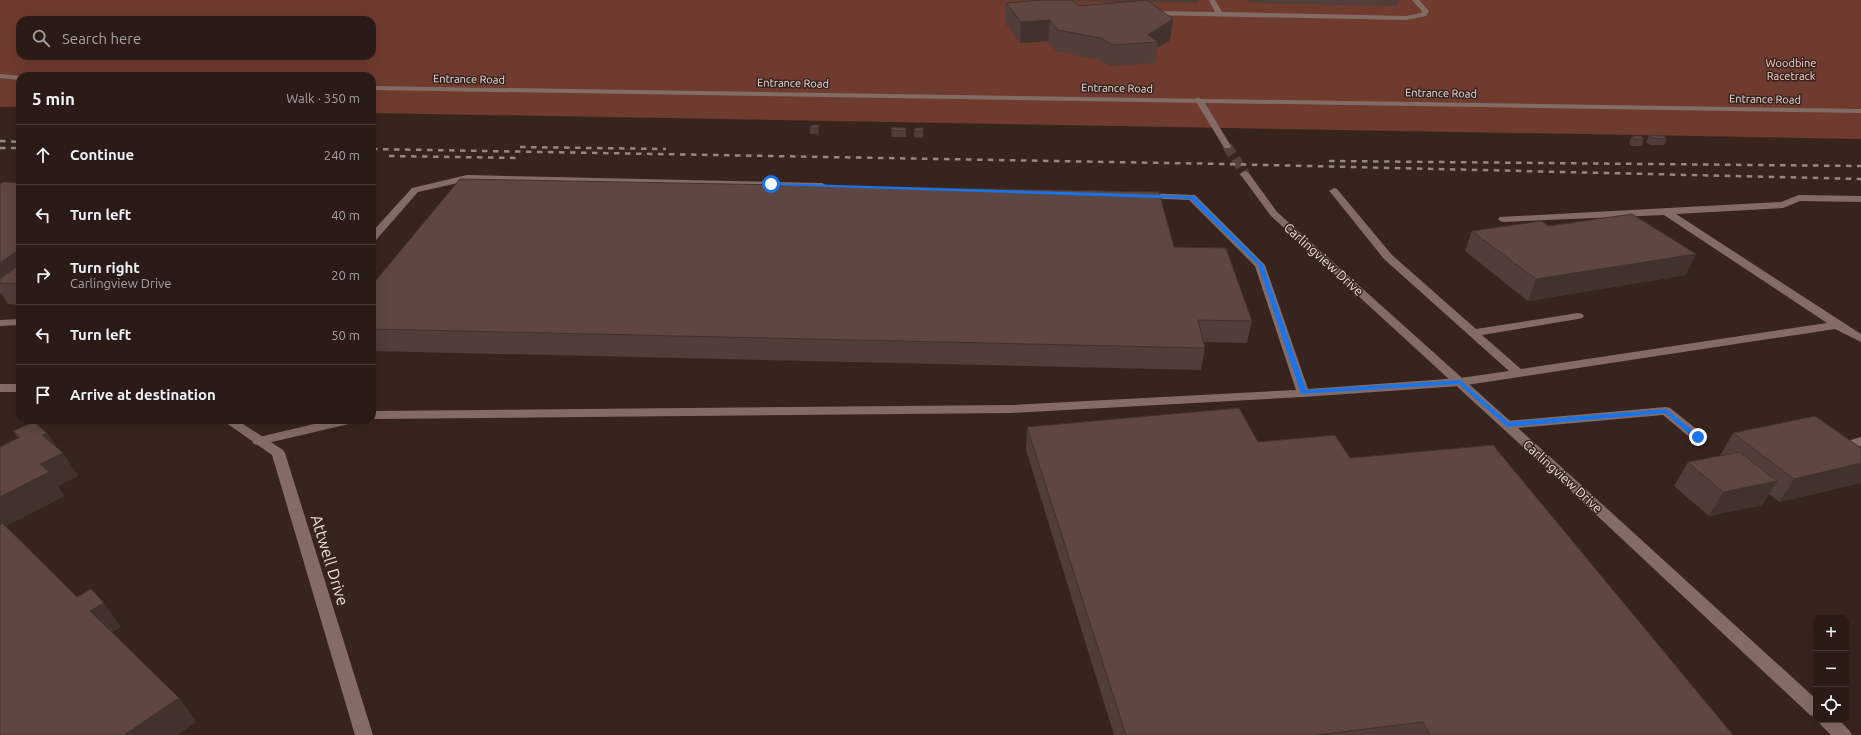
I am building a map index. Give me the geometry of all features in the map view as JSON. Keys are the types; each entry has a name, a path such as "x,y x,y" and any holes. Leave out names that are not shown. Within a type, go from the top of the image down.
{"street":[{"path":"1212,0 1220,14"},
{"path":"1143,13 1406,18 1424,16 1426,11 1415,0"},
{"path":"0,76 16,78"},
{"name":"Entrance Road","path":"376,88 1861,111"},
{"path":"1199,100 1227,146"},
{"name":"Carlingview Drive","path":"1245,174 1274,214 1507,425 1813,707"},
{"path":"376,234 415,190 467,178 835,186"},
{"path":"1334,191 1388,257 1518,373"},
{"path":"1136,196 1192,197 1260,265 1303,393"},
{"path":"1503,219 1783,205 1799,198 1861,199"},
{"path":"1666,212 1837,325 1861,339"},
{"path":"1474,333 1578,316"},
{"path":"0,323 16,322"},
{"path":"376,415 1011,409 1303,393 1460,382 1837,325"},
{"path":"0,388 16,388"},
{"path":"1507,425 1666,411 1698,437"},
{"name":"Attwell Drive","path":"234,424 278,453 364,735"},
{"path":"259,441 332,424"},
{"path":"1832,450 1861,441"},
{"path":"1830,723 1843,735"}],"green space":[{"name":"Woodbine Racetrack","path":"0,0 1861,0 1861,139 376,113 376,72 16,72 16,107 0,107"}],"building":[{"path":"1041,0 1071,0 1080,6 1147,0 1173,19 1148,35 1158,42 1113,45 1101,38 1058,30 1050,20 1021,22 1006,3"},
{"path":"811,125 819,125 818,128 810,128"},
{"path":"892,127 906,128 906,131 891,130"},
{"path":"915,128 923,128 923,131 914,131"},
{"path":"1649,135 1664,136 1667,139 1653,138"},
{"path":"1632,136 1641,136 1644,139 1635,139"},
{"path":"460,179 1159,192 1174,247 1226,248 1252,321 1198,320 1205,348 376,329 376,280"},
{"path":"3,182 16,183 16,252 0,263 0,184"},
{"path":"1632,214 1696,254 1536,279 1472,231 1541,221 1549,226"},
{"path":"16,267 16,284 0,283 0,279"},
{"path":"1239,408 1258,442 1335,435 1350,458 1493,445 1733,735 1430,735 1423,722 1317,735 1126,735 1027,427"},
{"path":"1815,416 1861,448 1861,463 1794,479 1733,433"},
{"path":"29,424 36,424 47,433 42,435 63,453 40,464 49,472 0,497 0,447 20,437 13,431"},
{"path":"1740,452 1777,481 1723,492 1688,462"},
{"path":"2,523 77,597 91,589 104,603 90,611 179,698 124,735 0,735 0,525"}],"tunnel":[{"path":"1227,146 1245,174"}],"railway":[{"path":"0,141 16,142"},
{"path":"520,147 666,149"},
{"path":"0,148 16,148"},
{"path":"376,149 1224,164 1861,179"},
{"path":"389,156 521,158"},
{"path":"1329,161 1861,166"}],"route":[{"path":"771,184 1192,197 1260,265 1303,393 1460,382 1507,425 1666,411 1698,437"}]}
